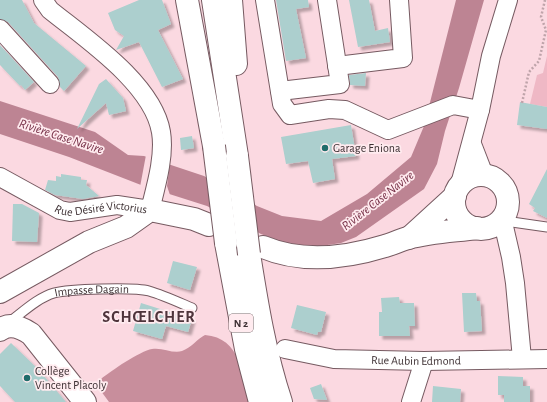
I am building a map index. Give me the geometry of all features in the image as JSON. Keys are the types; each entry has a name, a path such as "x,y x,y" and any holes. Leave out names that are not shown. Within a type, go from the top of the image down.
{"main road":[{"path":"187,0 214,146"},
{"name":"N 2","path":"204,0 210,57 214,146 226,243 246,349 260,402"},
{"name":"N 2","path":"213,0 236,149 256,250 260,320 273,378 281,402"},
{"path":"231,0 237,77 236,149"},
{"path":"256,250 313,258 354,255 408,238 492,222 507,203 504,188 498,182 484,175 467,179 458,190 408,238"},
{"path":"458,190 454,205 456,213 462,221 492,222"},
{"path":"0,292 89,242 126,227 153,200"},
{"name":"Rue Désiré Victorius","path":"153,200 209,225"},
{"path":"1,329 13,326 21,327 31,334 85,402"}],"street":[{"path":"43,0 50,10 122,70 138,86 159,120 162,149 153,200"},
{"path":"265,0 282,104 290,115 329,109 344,110 388,130 453,104 480,110"},
{"path":"280,91 340,84 328,0"},
{"path":"337,66 403,58 399,0"},
{"path":"458,190 472,144 491,56 508,0"},
{"path":"0,29 50,84"},
{"path":"472,144 484,175"},
{"name":"Rue Désiré Victorius","path":"0,177 51,206 65,211 85,210 153,200"},
{"path":"492,222 507,240 515,283 522,359"},
{"name":"Rue Aubin Edmond","path":"285,349 334,359 424,361 547,359"},
{"path":"411,402 424,361"}],"lane":[{"path":"492,222 512,222 547,226"},
{"name":"Impasse Dagain","path":"1,329 31,306 54,294 68,291 113,289 148,290 192,308"}],"path":[{"path":"522,103 529,72 539,61 545,36 546,30 541,17 545,0"}],"shaded area":[{"path":"547,56 547,107 530,104 537,75 543,73"},
{"path":"205,335 217,338 226,343 233,350 242,369 250,402 109,402 98,387 101,379 140,353 152,349 179,352 188,348"}],"water":[{"name":"Rivière Case Navire","path":"456,0 484,0 445,131 437,164 424,189 356,237 341,243 314,247 282,242 261,234 207,206 141,185 69,157 0,134 0,101 95,132 128,155 144,156 204,176 257,206 282,216 321,221 367,194 411,157 424,126"}],"pier":[{"path":"146,155 170,163 167,186 170,195 140,187"}],"building":[{"path":"0,0 22,0 34,23 86,66 64,91 60,87 58,77 8,22 0,19"},
{"path":"139,0 162,0 171,24 158,30 183,79 162,87 139,42 116,50 124,36 115,30 108,13"},
{"path":"276,0 308,0 309,7 296,9 306,58 286,61"},
{"path":"349,0 369,0 375,31 388,28 390,42 358,47"},
{"path":"0,45 34,82 25,90 0,65"},
{"path":"366,73 365,86 350,85 349,75"},
{"path":"106,79 123,98 126,111 109,115 106,103 77,129 99,84"},
{"path":"520,102 547,107 547,129 517,125"},
{"path":"351,125 356,156 332,159 335,179 313,183 308,161 286,164 281,137"},
{"path":"192,136 194,148 181,150 180,138"},
{"path":"547,169 547,218 533,211 535,208 529,204"},
{"path":"61,174 81,177 81,180 87,180 86,185 99,196 83,199 55,195 45,190 48,180 56,181 56,176 61,177"},
{"path":"13,204 22,204 39,213 37,242 12,241"},
{"path":"173,261 197,267 190,290 167,283"},
{"path":"462,293 476,293 477,301 480,301 482,331 464,332"},
{"path":"399,297 400,303 414,303 415,326 409,326 410,336 379,336 379,312 382,312 381,298"},
{"path":"141,303 192,319 188,332 166,326 162,339 133,331"},
{"path":"297,305 326,312 321,332 318,332 317,335 291,328"},
{"name":"Collège Vincent Placoly","path":"11,343 37,368 66,402 15,402 0,386 0,354"},
{"path":"498,376 523,377 523,386 530,386 530,402 504,402 504,395 498,395"},
{"path":"321,384 327,400 314,399 310,388"},
{"path":"433,386 461,389 460,402 432,402"}],"place":[{"name":"Garage Eniona","path":"325,148"},
{"name":"Collège Vincent Placoly","path":"27,378"}],"district":[{"name":"SCHŒLCHER","path":"149,317"}]}
